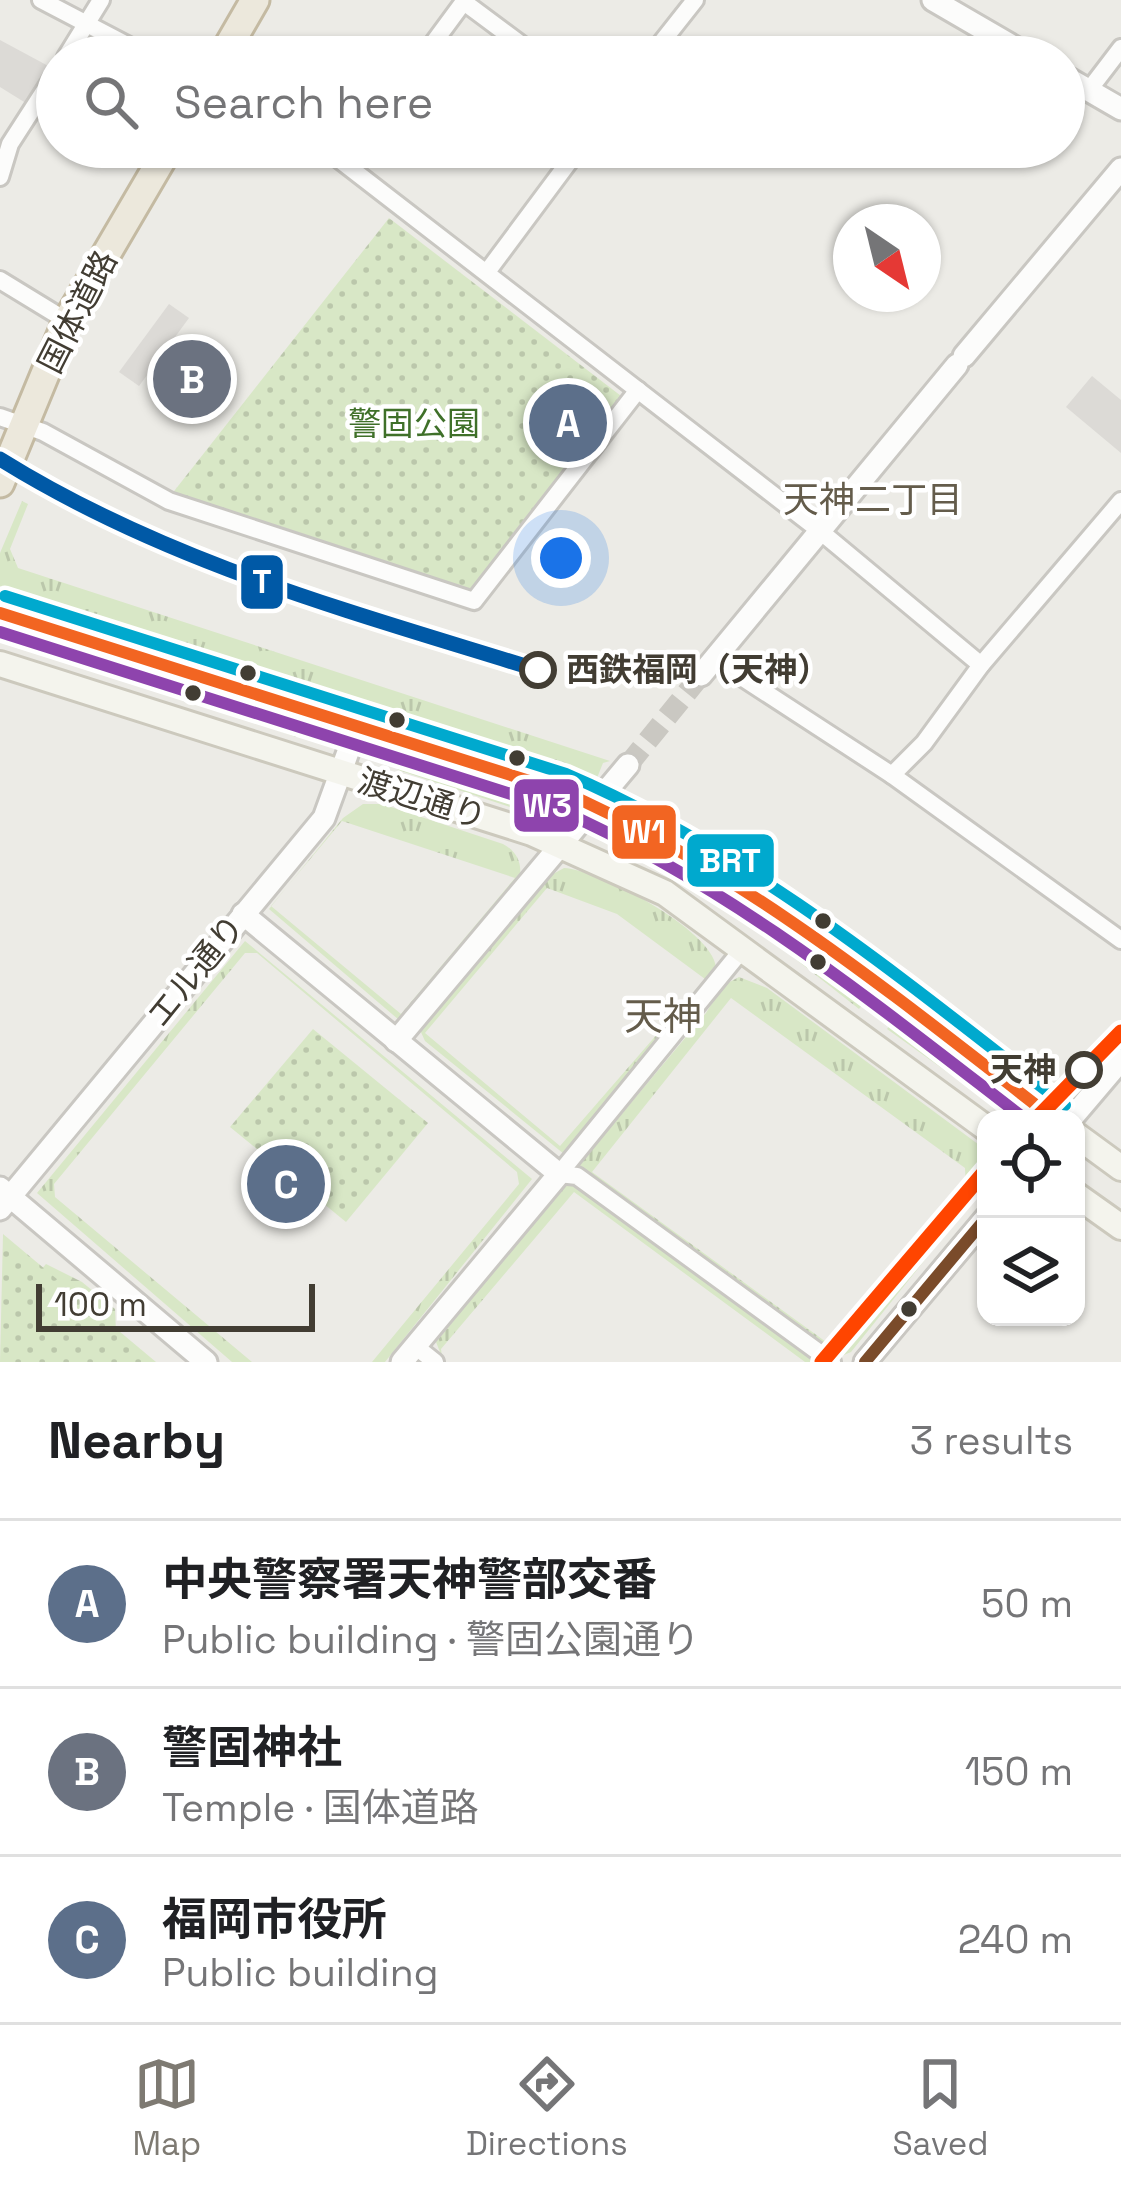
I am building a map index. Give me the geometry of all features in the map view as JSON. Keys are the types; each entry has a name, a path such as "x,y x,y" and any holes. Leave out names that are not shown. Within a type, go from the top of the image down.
{"highway":[{"path":"234,36 255,0"},
{"name":"国体道路","path":"0,483 11,423 157,168"}],"main road":[{"name":"渡辺通り","path":"0,613 595,804 687,848 1042,1110"},
{"name":"渡辺通り","path":"0,664 562,844 665,893 977,1121"},
{"path":"1085,1142 1121,1168"},
{"path":"1085,1201 1121,1227"}],"street":[{"path":"41,0 111,36"},
{"path":"80,36 100,0"},
{"path":"667,36 695,0"},
{"path":"933,0 995,36"},
{"path":"438,36 464,1 510,36"},
{"path":"1089,90 1121,48"},
{"path":"1085,88 1121,109"},
{"path":"0,177 10,144 36,103"},
{"path":"366,168 487,272 820,531 981,665"},
{"path":"487,272 564,168"},
{"path":"1121,169 708,667 892,775 1121,940"},
{"path":"0,280 67,321"},
{"path":"11,423 43,432 169,501 474,601 638,390"},
{"path":"892,775 947,716 981,665 1121,501"},
{"name":"エル通り","path":"3,1198 324,818 356,730"},
{"path":"396,1041 628,765"},
{"path":"243,914 559,1174 577,1176 832,1362"},
{"path":"434,1362 409,1354 741,950"},
{"path":"1079,1110 1121,1060"},
{"path":"3,1198 206,1362"},
{"path":"866,1362 977,1229"}],"green space":[{"name":"警固公園","path":"389,218 625,399 472,597 171,495"},
{"path":"22,501 28,504 10,549 18,568 610,761 603,763 597,778 582,781 7,593 0,586 0,553"},
{"path":"2,629 302,727 302,734 296,737 1,634"},
{"path":"403,757 534,799 536,808 528,813 398,770 394,761"},
{"path":"363,804 382,804 503,844 520,864 519,881 399,1020 271,906 401,1014 515,878 342,821 288,886 343,818"},
{"path":"653,852 689,871 866,1000 859,1009 696,881 650,856"},
{"path":"564,868 627,890 696,936 716,967 564,1154 425,1041 420,1030 542,880","holes":["547,888 617,914 705,979 560,1146 425,1033"]},
{"path":"245,941 532,1179 385,1362 372,1362 519,1184 517,1172 257,953 245,953 54,1184 55,1197 252,1362 232,1362 37,1193"},
{"path":"739,977 767,988 977,1143 977,1195 851,1352 839,1357 579,1165 706,1013 722,986","holes":["731,998 965,1168 966,1191 833,1347 592,1172"]},
{"path":"894,1020 987,1089 982,1097 887,1029"},
{"path":"313,1029 428,1123 346,1222 230,1127"},
{"path":"572,1183 823,1362 805,1362 574,1192 441,1349 442,1357 436,1342 561,1188"},
{"path":"3,1234 156,1362 0,1362"},
{"path":"46,1264 82,1282 115,1309 116,1332 38,1273"}],"shaded area":[{"path":"0,40 36,59 36,94 29,105 0,87"},
{"path":"169,304 189,318 139,386 119,372"},
{"path":"1092,376 1121,400 1121,453 1066,407"}],"tunnel":[{"path":"628,765 701,675"}],"transit line":[{"name":"T","path":"0,459 63,496 195,556 330,605 538,670"},
{"name":"BRT","path":"5,596 566,774 635,806 826,923 1065,1105"},
{"name":"W1","path":"0,613 561,791 629,823 817,940 1042,1110"},
{"name":"W3","path":"0,632 555,808 741,910 856,990 1013,1110"},
{"path":"1045,1110 1121,1032"},
{"path":"822,1362 977,1181"},
{"path":"865,1362 977,1229"}],"place":[{"name":"警固神社","path":"192,379"},
{"name":"中央警察署天神警部交番","path":"568,423"},
{"name":"西鉄福岡（天神）","path":"538,670"},
{"name":"天神","path":"1084,1070"},
{"name":"福岡市役所","path":"286,1184"}],"district":[{"name":"天神二丁目","path":"873,500"},
{"name":"天神","path":"663,1016"}]}
